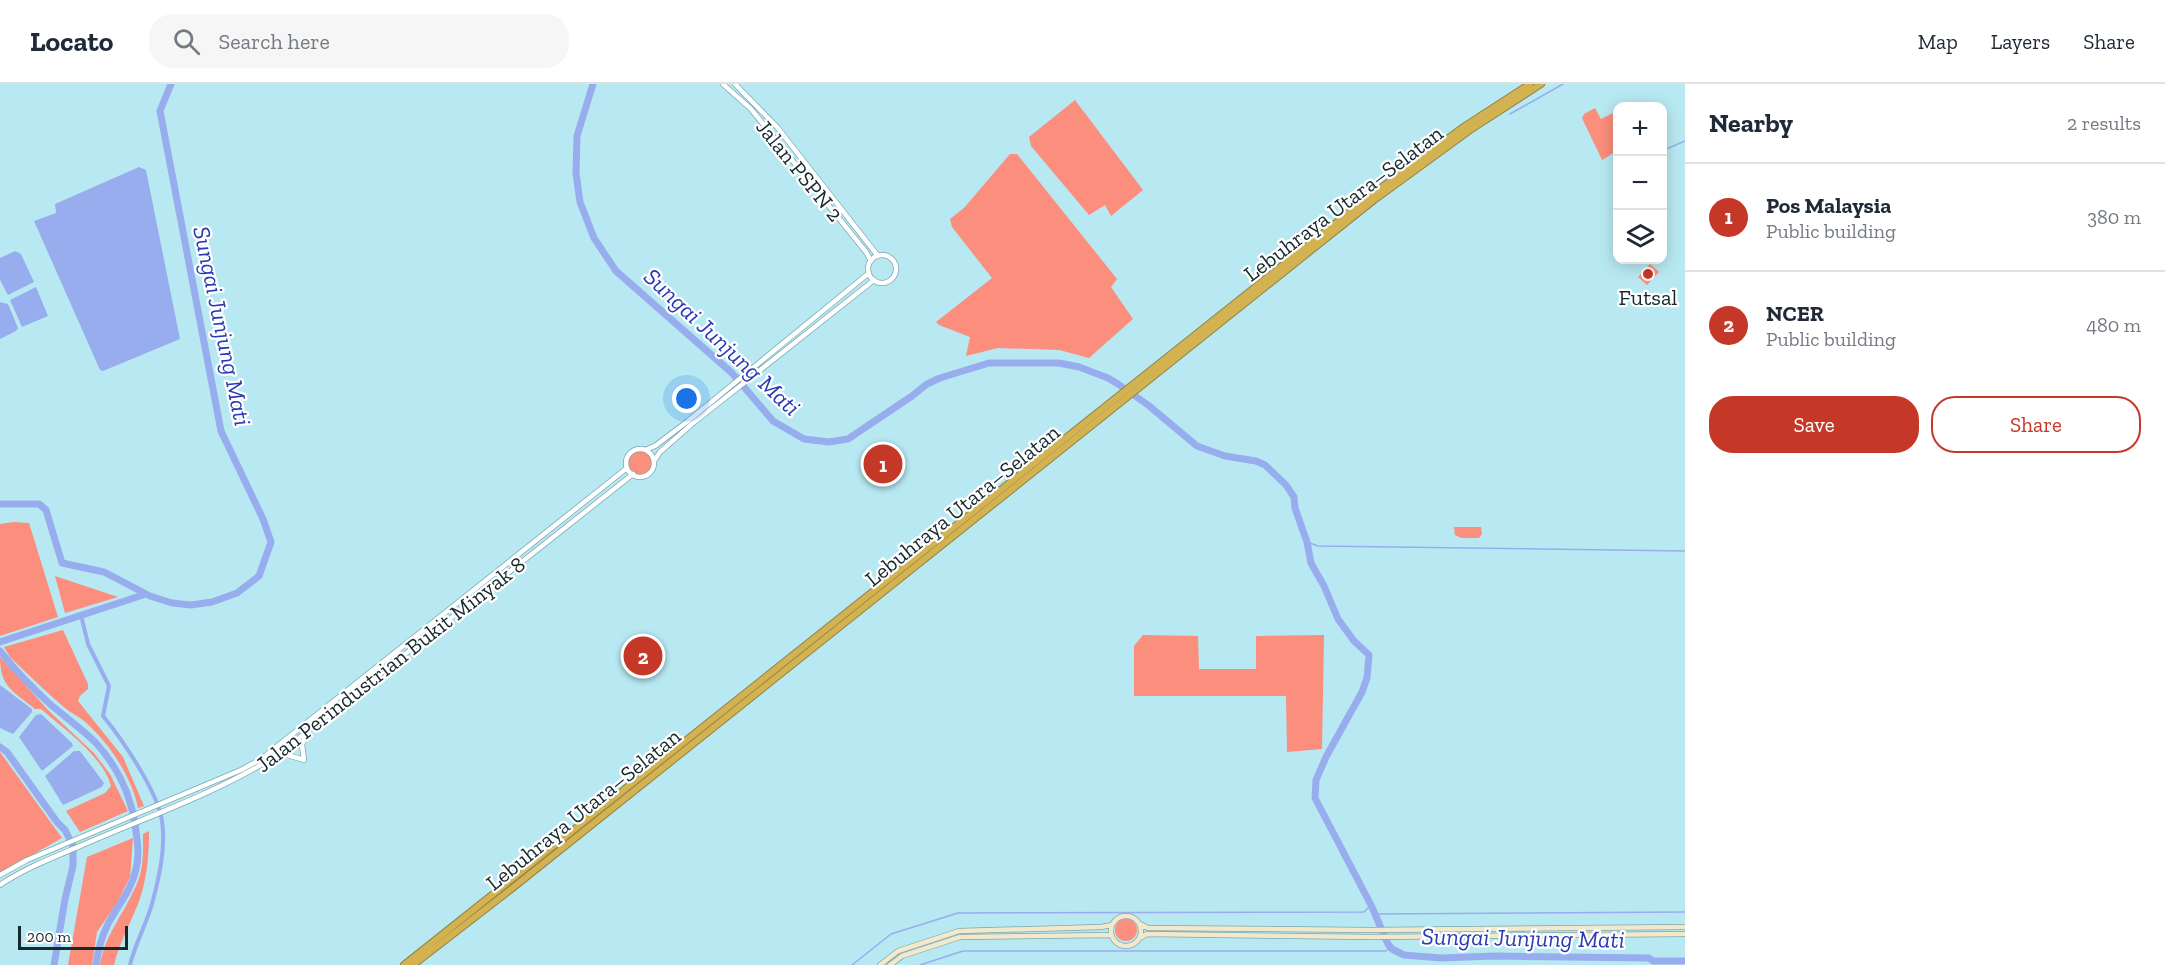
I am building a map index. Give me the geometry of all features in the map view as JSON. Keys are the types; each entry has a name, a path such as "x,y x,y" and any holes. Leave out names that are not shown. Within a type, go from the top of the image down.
{"highway":[{"name":"Lebuhraya Utara–Selatan","path":"413,965 510,890 1385,184 1465,126 1530,84"},
{"name":"Lebuhraya Utara–Selatan","path":"1135,386 1392,186 1477,125 1541,84"},
{"name":"Lebuhraya Utara–Selatan","path":"404,965 1123,396"}],"main road":[{"path":"1685,927 1370,930 1148,928 1133,917 1126,915 1119,917 1112,925 1111,935 1117,944 1124,946 1133,945 1147,934 1373,937 1685,934"},
{"path":"1140,924 1142,934 1140,938"},
{"path":"880,965 898,951 959,930 1112,925"},
{"path":"890,965 902,956 960,937 1111,935"}],"street":[{"name":"Jalan PSPN 2","path":"723,84 751,109 871,261"},
{"name":"Jalan PSPN 2","path":"735,84 777,127 878,255"},
{"path":"654,460 651,454 638,449 631,453 627,460 627,468 639,476 647,474 660,452 692,424 874,280 887,282 896,270 895,263 889,257 878,255 871,261 870,273 874,280"},
{"path":"645,450 656,446 870,273"},
{"name":"Jalan Perindustrian Bukit Minyak 8","path":"0,875 27,860 241,770 280,746 627,468"},
{"name":"Jalan Perindustrian Bukit Minyak 8","path":"0,885 28,868 205,795 252,772 307,733 633,474"},
{"path":"281,753 304,760 302,745 307,733"}],"shaded area":[{"path":"1075,100 1143,190 1111,216 1105,205 1089,215 1031,146 1029,137"},
{"path":"1595,108 1601,119 1613,113 1613,153 1602,160 1582,118 1584,114"},
{"path":"1010,154 1017,154 1117,279 1111,287 1133,319 1089,358 1059,350 998,348 966,356 970,337 936,322 992,278 952,227 950,219 964,208"},
{"name":"Futsal","path":"1650,264 1659,272 1647,285 1638,277"},
{"path":"640,451 649,454 652,463 649,472 640,475 631,472 628,463 631,454"},
{"path":"29,523 58,617 0,636 0,524"},
{"path":"1454,527 1481,527 1482,534 1479,538 1461,538 1455,535"},
{"path":"55,576 118,597 65,613"},
{"path":"63,630 88,684 88,689 78,701 123,757 144,806 138,808 125,772 102,739 84,721 65,708 37,683 10,657 4,647"},
{"path":"1143,635 1198,636 1199,669 1256,669 1256,636 1324,635 1322,749 1287,752 1286,696 1134,696 1134,646"},
{"path":"0,657 49,711 94,753 110,774 128,811 80,832 66,811 105,793 111,786 107,775 100,764 71,734 41,709 35,709 9,688 2,675"},
{"path":"0,752 62,838 0,873"},
{"path":"149,831 147,868 138,904 114,965 100,965 106,942 138,881 142,864 143,834"},
{"path":"133,838 130,877 117,903 97,932 92,965 68,965 87,857"},
{"path":"1126,919 1134,922 1137,930 1134,938 1126,941 1118,938 1115,930 1118,922"}],"water":[{"path":"139,167 146,170 180,339 103,371 100,370 34,221 56,213 55,204"},
{"path":"15,251 21,254 34,282 8,295 0,280 0,258"},
{"path":"36,287 48,316 22,327 10,300"},
{"path":"0,302 8,304 18,328 0,339"},
{"path":"0,685 32,709 32,712 13,734 0,728"},
{"path":"41,714 73,746 42,771 19,737 36,715"},
{"path":"74,751 80,751 104,783 102,787 63,805 45,776"}],"waterway":[{"name":"Sungai Junjung Mati","path":"0,504 39,504 46,510 62,563 104,572 150,596 172,603 191,605 212,602 237,593 259,576 271,542 263,519 221,431 160,111 171,84"},
{"name":"Sungai Junjung Mati","path":"593,84 577,136 576,173 580,202 594,238 616,271 732,373 773,421 804,439 829,442 848,439 927,384 989,363 1059,363 1079,367 1108,378 1148,405 1197,446 1225,456 1256,461 1265,465 1286,485 1294,497 1311,563 1338,619 1354,641 1369,655 1367,678 1362,692 1326,757 1316,780 1315,798 1392,949 1404,955 1441,958 1495,956 1649,958 1653,961 1685,961"},
{"path":"1510,114 1563,84"},
{"path":"1667,149 1685,141"},
{"path":"1307,542 1318,546 1685,551"},
{"path":"0,642 146,594"},
{"path":"81,615 88,644 109,686 103,716 147,781 162,821 162,852 157,884 150,912 130,965"},
{"path":"0,651 37,692 104,752 122,780 130,802 137,835 137,864 131,885 105,931 96,965"},
{"path":"0,747 7,752 65,830 73,846 73,866 54,965"},
{"path":"852,965 891,934 958,913 1364,912 1371,905"},
{"path":"1374,914 1685,912"},
{"path":"920,965 963,951 1386,951 1391,947"}],"place":[{"name":"Futsal","path":"1648,274"},
{"name":"Pos Malaysia","path":"883,464"},
{"name":"NCER","path":"643,656"}]}
